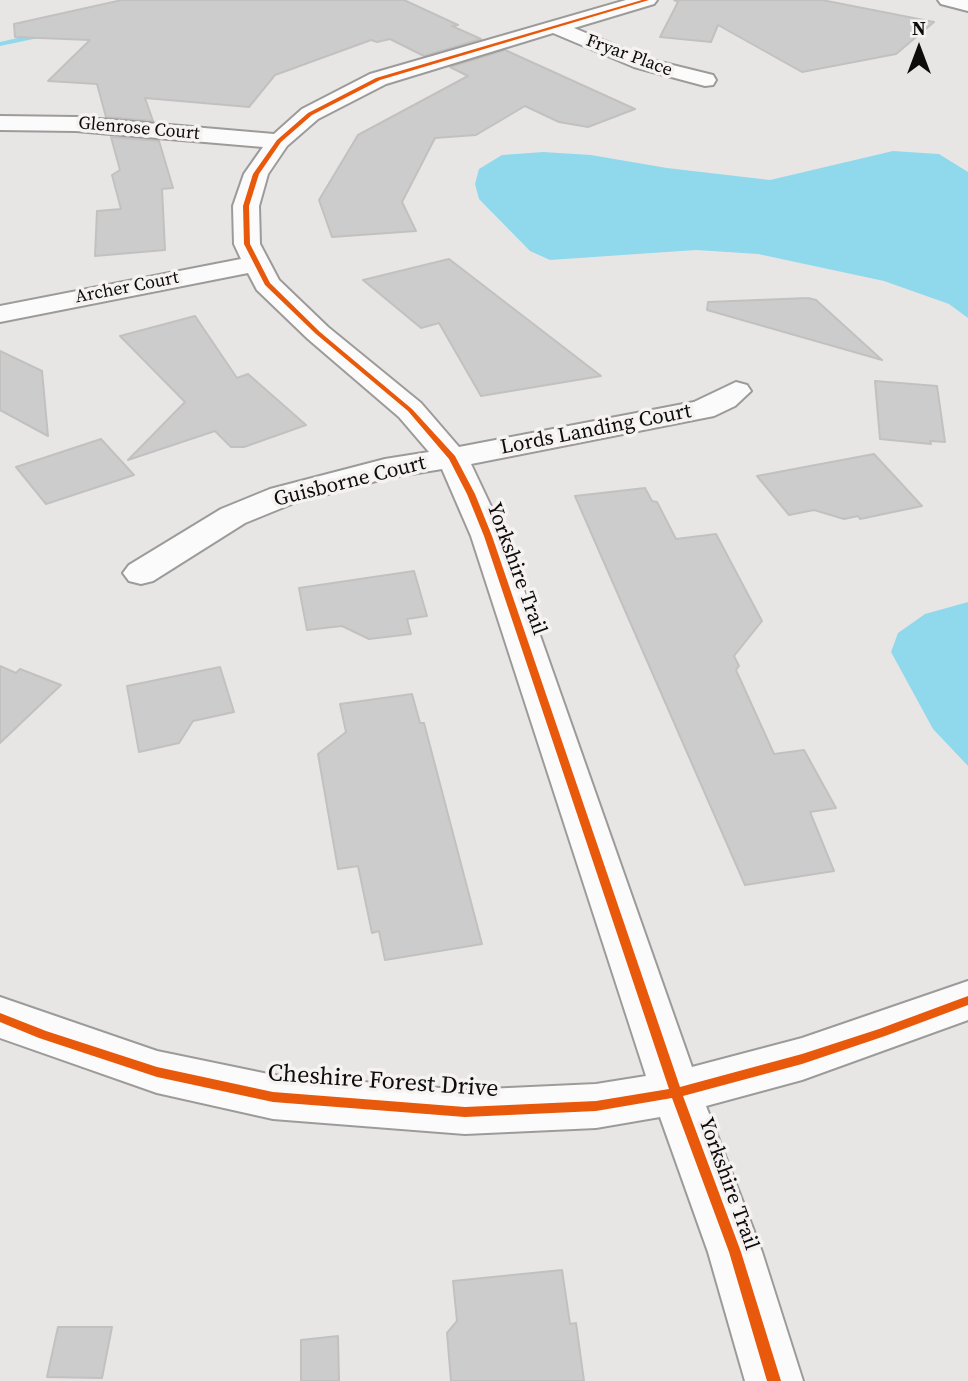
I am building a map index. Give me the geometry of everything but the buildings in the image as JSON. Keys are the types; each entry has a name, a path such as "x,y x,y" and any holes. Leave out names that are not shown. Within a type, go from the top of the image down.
{"street":[{"name":"Yorkshire Trail","path":"647,0 378,79 310,114 279,141 256,174 246,206 247,244 267,284 285,303 410,410 452,458 488,536 676,1093 735,1252 774,1381"},
{"path":"948,0 968,5"},
{"name":"Fryar Place","path":"555,27 641,63 705,80"},
{"name":"Glenrose Court","path":"0,123 76,124 279,141"},
{"name":"Archer Court","path":"0,314 255,264"},
{"name":"Lords Landing Court","path":"452,458 703,409 724,400 736,391"},
{"name":"Guisborne Court","path":"141,573 233,516 282,496 385,469 452,458"},
{"name":"Cheshire Forest Drive","path":"0,1017 43,1035 157,1072 273,1097 321,1103 465,1112 596,1106 676,1093 802,1059 968,1000"}],"water":[{"path":"893,151 939,154 968,172 968,318 949,304 884,281 758,254 696,250 550,260 530,251 479,199 475,184 479,169 502,155 543,152 591,155 667,168 770,180"},
{"path":"968,602 968,766 933,729 891,652 898,633 925,614"}],"waterway":[{"path":"0,44 45,34"}],"cycle path":[{"path":"647,0 378,79 310,114 279,141 256,174 246,206 247,244 267,284 318,333 410,410 452,458 471,494 488,536 676,1093 735,1252 774,1381"},
{"path":"0,1017 43,1035 157,1072 273,1097 465,1112 596,1106 676,1093 802,1059 968,1000"}]}
